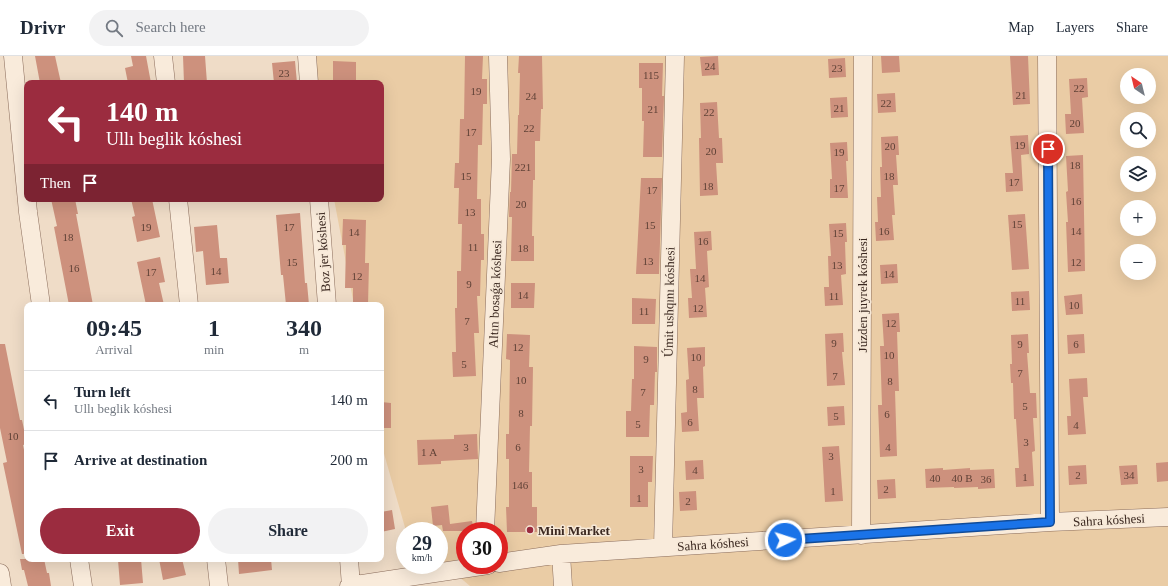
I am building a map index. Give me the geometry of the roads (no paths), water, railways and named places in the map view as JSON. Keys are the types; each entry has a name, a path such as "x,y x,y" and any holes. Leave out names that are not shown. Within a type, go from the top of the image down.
{"street":[{"path":"13,56 24,170"},
{"path":"163,56 166,80"},
{"path":"307,56 309,80"},
{"name":"Altın bosaǵa kóshesi","path":"485,522 501,159 498,56"},
{"name":"Úmit ushqını kóshesi","path":"663,547 675,56"},
{"name":"Júzden juyrek kóshesi","path":"862,535 864,56"},
{"path":"1047,56 1050,522"},
{"path":"27,202 41,302"},
{"path":"178,202 190,302"},
{"name":"Boz jer kóshesi","path":"319,202 327,302"},
{"name":"Sahra kóshesi","path":"508,562 561,554 663,547 1050,522 1168,517"},
{"path":"561,554 563,586"},
{"path":"79,562 83,586"},
{"path":"216,562 219,586"},
{"path":"349,562 350,586"},
{"name":"Sahra kóshesi","path":"350,586 456,570"},
{"path":"0,573 2,586"}],"place":[{"name":"Mini Market","path":"530,530"}]}
